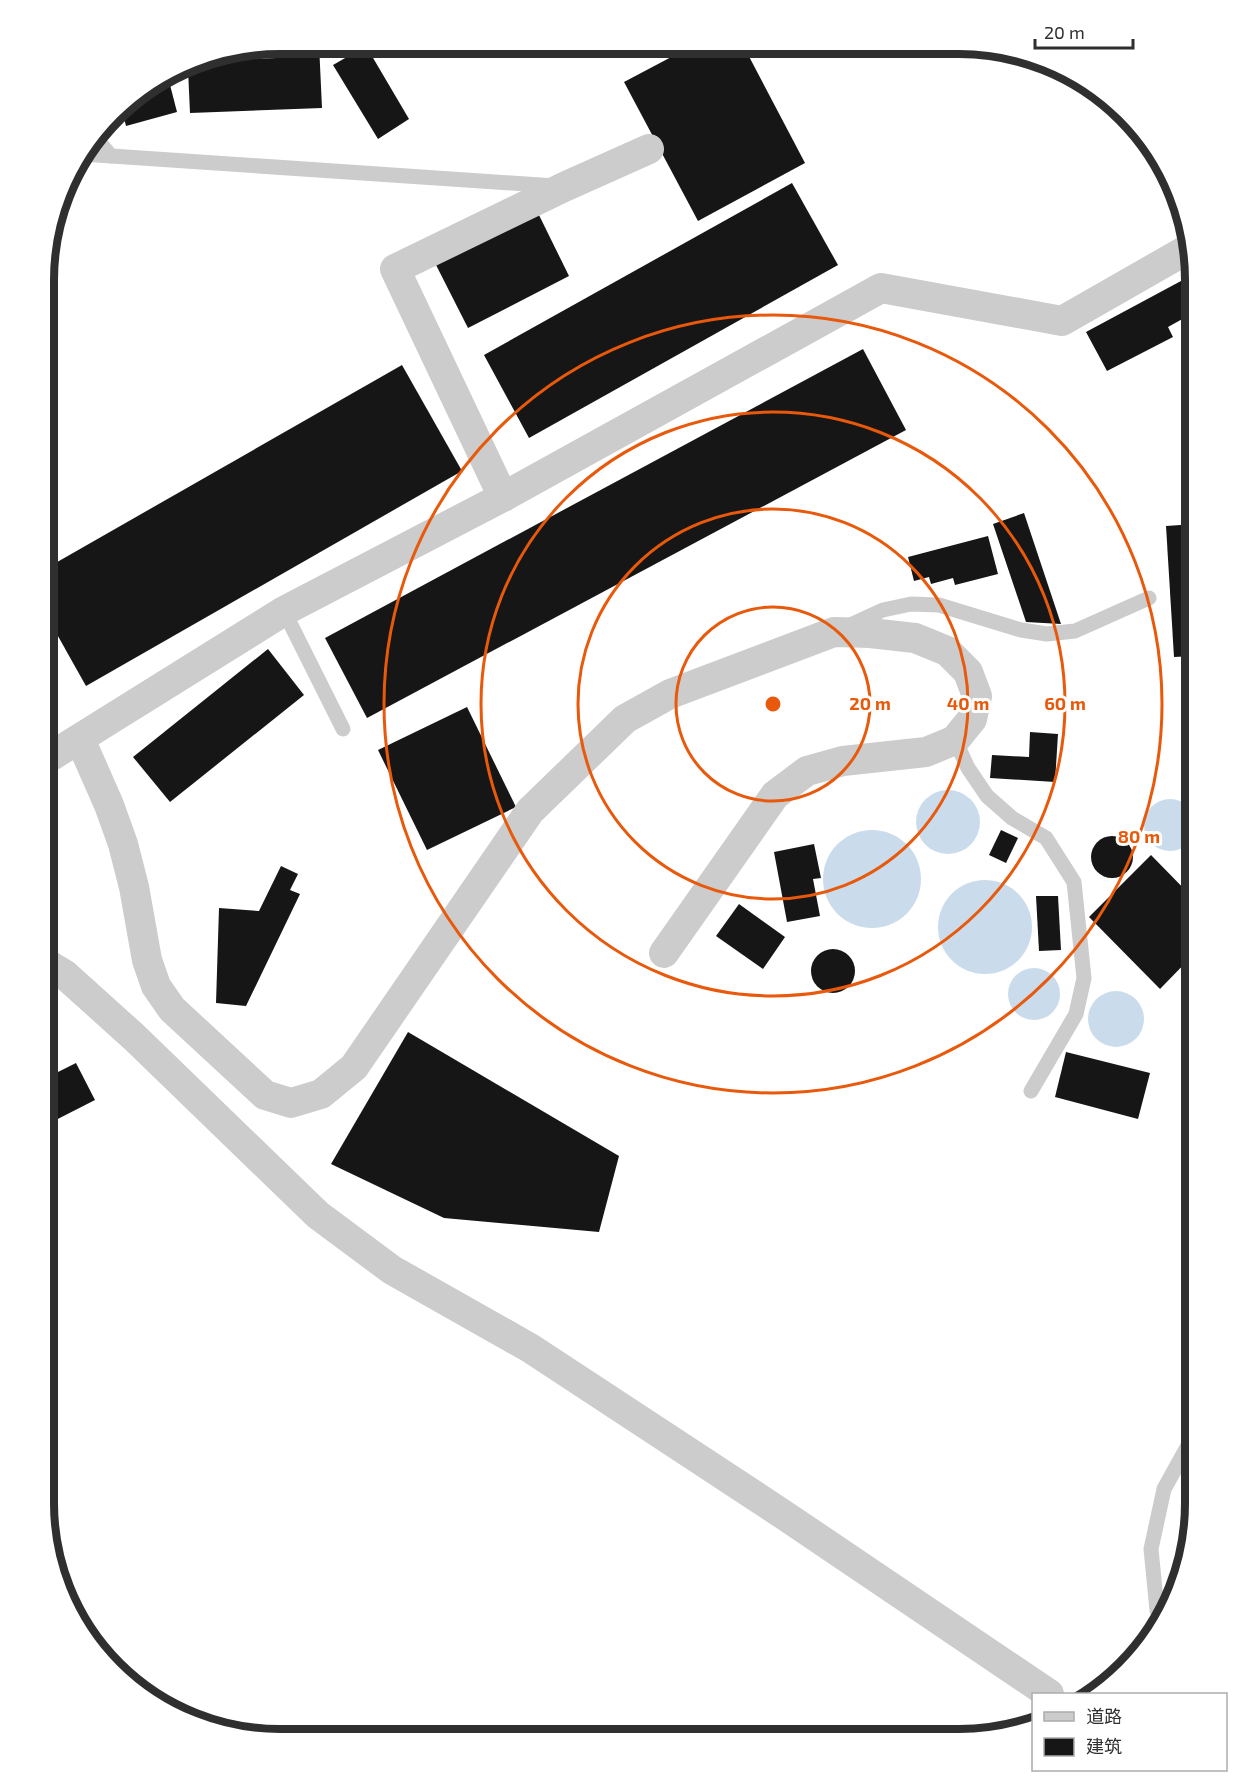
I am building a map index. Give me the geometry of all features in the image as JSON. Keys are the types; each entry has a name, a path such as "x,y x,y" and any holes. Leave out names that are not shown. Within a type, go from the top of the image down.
{"street":[{"path":"503,497 395,269 564,187 649,149"},
{"path":"54,755 284,611 503,497 881,288 1062,321 1183,252"},
{"path":"81,739 123,844 134,887 147,960 156,986 172,1009 265,1095 291,1103 321,1094 354,1067 530,811 625,720 670,694 834,632 915,638 947,651 968,672 977,696 972,719 955,740 926,752 843,761 807,771 775,795 664,954"},
{"path":"54,968 64,974 134,1037 318,1215 392,1270 530,1348 781,1513 1046,1693"}],"lane":[{"path":"100,143 111,156"},
{"path":"92,155 564,187"},
{"path":"834,632 883,610 911,604 939,605 1021,630 1047,634 1075,632 1149,598"},
{"path":"284,611 343,729"},
{"path":"955,740 968,768 987,796 1012,819 1046,838 1074,882 1084,978 1076,1014 1031,1091"},
{"path":"1158,1611 1151,1549 1164,1489 1185,1451"}],"water":[{"path":"942,790 954,790 971,799 978,810 980,822 978,834 971,845 954,854 942,854 930,849 921,840 916,828 916,816 921,804 930,795"},
{"path":"1165,799 1185,803 1185,847 1175,851 1165,851 1155,847 1148,840 1144,830 1144,820 1148,810 1155,803"},
{"path":"872,830 891,834 907,844 917,860 921,879 917,898 907,914 891,924 872,928 853,924 837,914 827,898 823,879 827,860 837,844 853,834"},
{"path":"985,880 1003,883 1018,894 1029,909 1032,927 1029,945 1018,960 1003,971 985,974 967,971 952,960 941,945 938,927 941,909 952,894 967,883"},
{"path":"1029,968 1039,968 1053,975 1060,994 1053,1013 1039,1020 1029,1020 1019,1016 1012,1009 1008,999 1008,989 1012,979 1019,972"},
{"path":"1116,991 1127,993 1136,999 1142,1008 1144,1019 1142,1030 1136,1039 1127,1045 1116,1047 1105,1045 1096,1039 1090,1030 1088,1019 1090,1008 1096,999 1105,993"}],"building":[{"path":"276,54 319,54 322,108 190,113 188,73 229,60 276,58"},
{"path":"352,54 371,54 409,119 378,139 333,65"},
{"path":"677,54 748,54 805,163 698,221 624,82"},
{"path":"169,83 177,112 126,126 124,117"},
{"path":"792,183 838,265 529,438 484,355"},
{"path":"536,209 569,276 468,328 434,261"},
{"path":"1185,279 1185,318 1168,327 1173,337 1107,371 1086,332"},
{"path":"863,349 906,430 367,718 325,638"},
{"path":"402,365 462,471 86,686 54,629 54,564"},
{"path":"1024,513 1061,624 1026,622 993,524"},
{"path":"1185,525 1185,656 1174,657 1166,526"},
{"path":"988,536 998,574 955,585 953,578 931,584 929,577 914,581 908,557"},
{"path":"268,649 304,695 170,802 133,757"},
{"path":"467,707 516,807 427,850 378,750"},
{"path":"1030,732 1058,734 1055,782 990,778 992,755 1029,757"},
{"path":"1001,830 1018,838 1006,863 989,855"},
{"path":"1112,836 1127,842 1133,857 1127,872 1112,878 1097,872 1091,857 1097,842"},
{"path":"814,844 821,878 813,879 820,916 787,922 774,852"},
{"path":"1151,855 1185,890 1185,963 1160,989 1089,917"},
{"path":"281,866 298,874 290,890 300,894 246,1006 216,1003 219,908 259,911"},
{"path":"1036,896 1058,896 1061,950 1039,951"},
{"path":"739,904 785,937 763,969 716,936"},
{"path":"833,949 848,956 855,971 848,986 833,993 818,986 811,971 818,956"},
{"path":"408,1032 619,1156 599,1232 444,1218 331,1164"},
{"path":"1066,1052 1150,1073 1138,1119 1055,1097"},
{"path":"76,1063 95,1100 54,1121 54,1074"}]}
